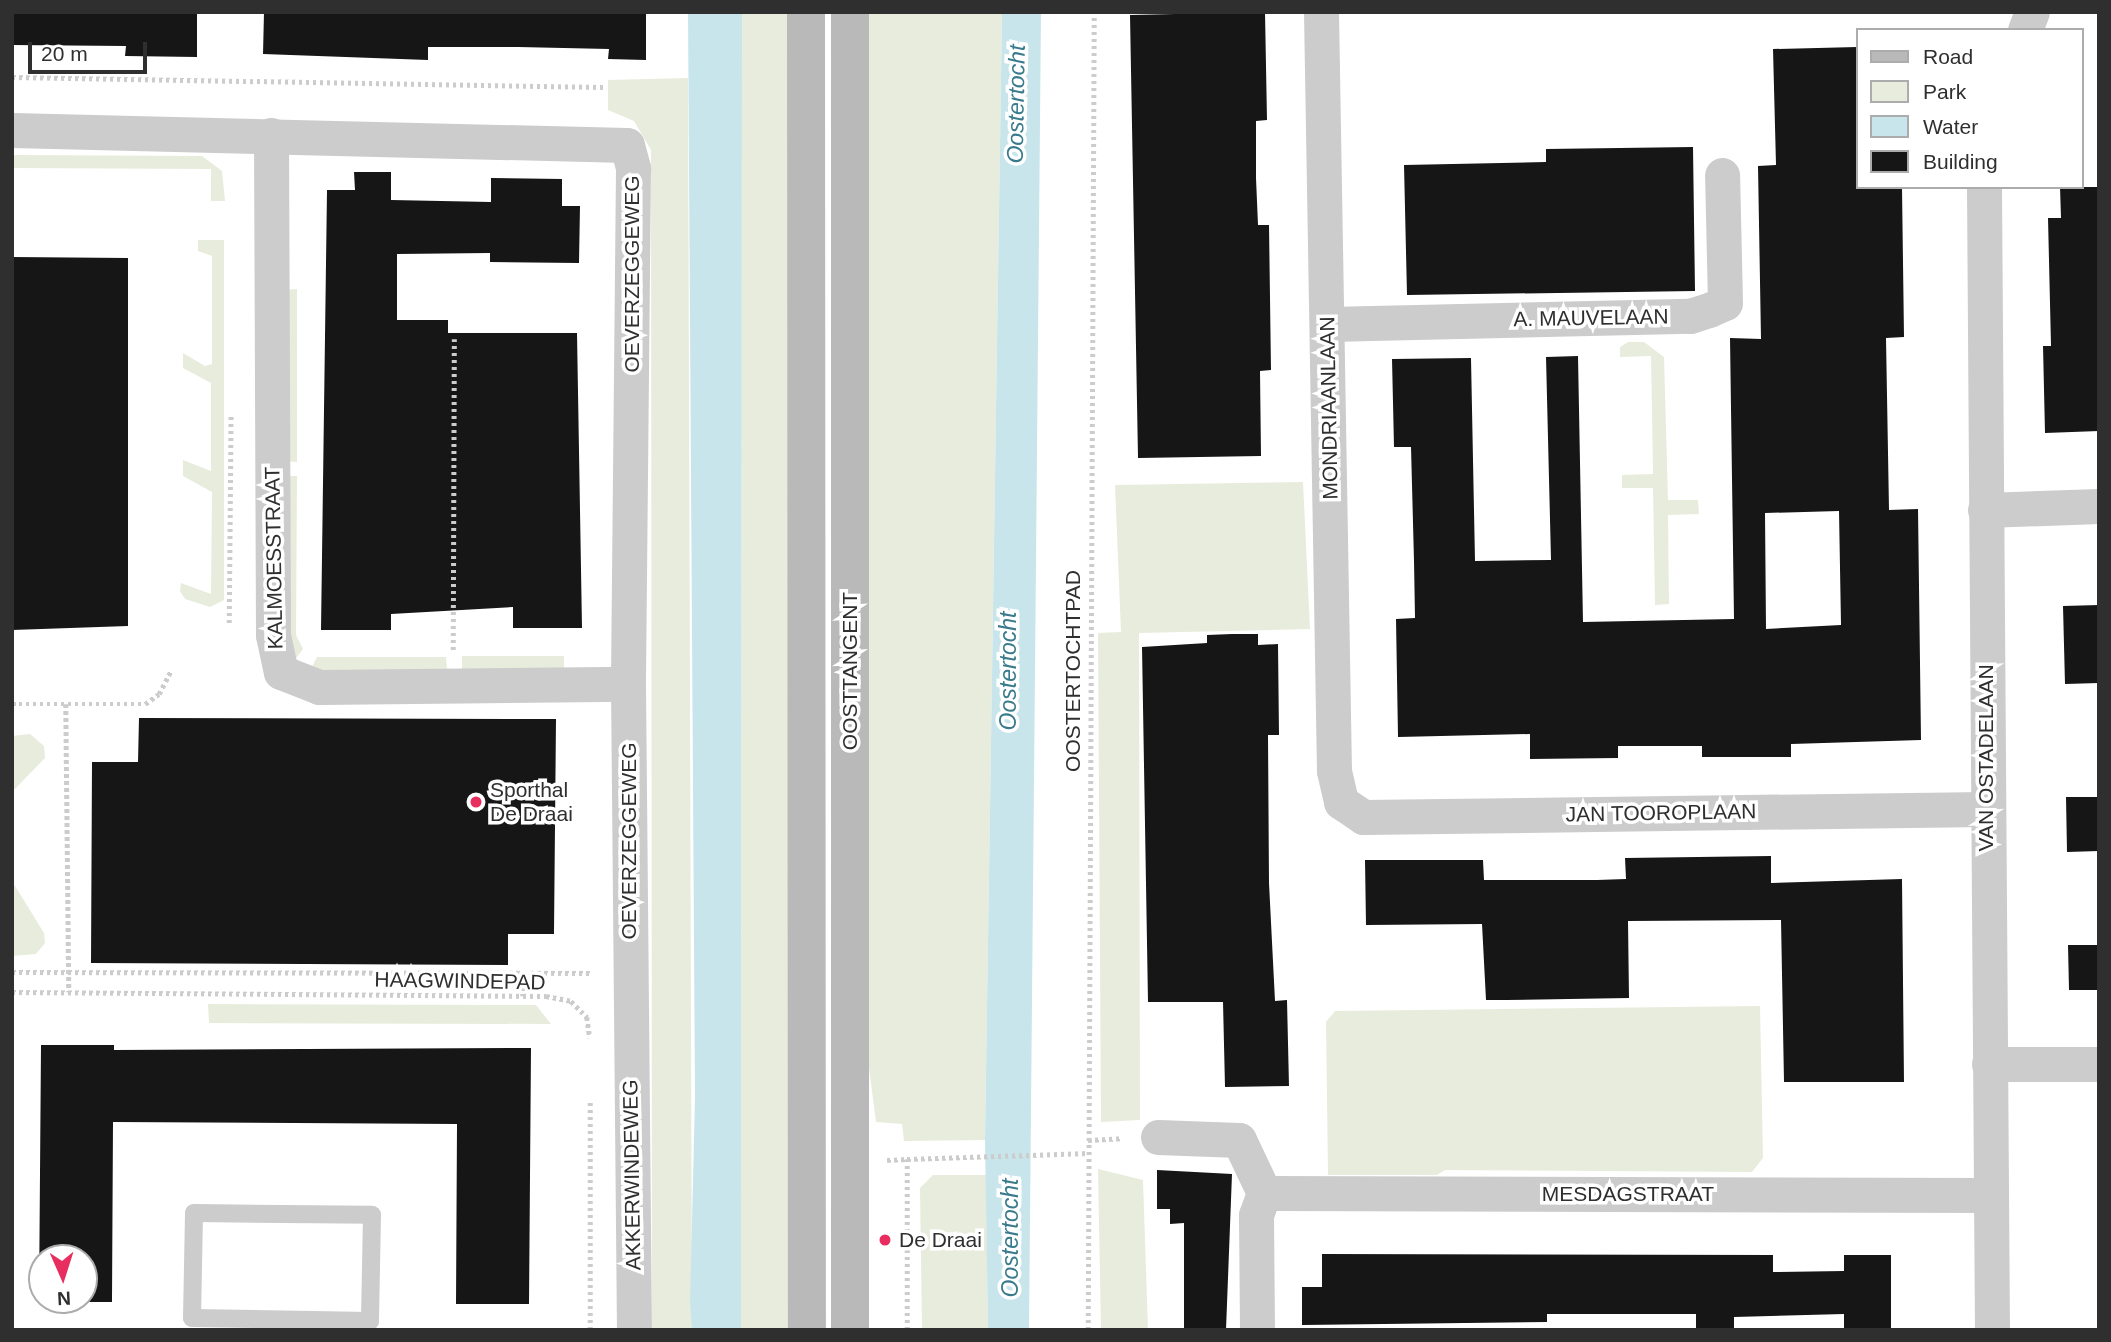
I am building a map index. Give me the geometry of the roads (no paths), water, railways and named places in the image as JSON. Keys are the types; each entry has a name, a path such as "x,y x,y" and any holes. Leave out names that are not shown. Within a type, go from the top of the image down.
{"main road":[{"name":"OOSTTANGENT","path":"806,12 807,1330"},
{"name":"OOSTTANGENT","path":"850,12 850,1330"}],"street":[{"name":"MONDRIAANLAAN","path":"1321,12 1334,771 1341,802"},
{"name":"OEVERZEGGEWEG","path":"12,130 627,145 633,168 628,684 631,1020"},
{"name":"KALMOESSTRAAT","path":"271,135 274,656 281,673 319,687 628,684"},
{"name":"A. MAUVELAAN","path":"1328,324 1690,317 1725,303 1722,176"},
{"name":"VAN OSTADELAAN","path":"1984,189 1986,809 1992,1330"},
{"path":"1985,510 2099,506"},
{"name":"JAN TOOROPLAAN","path":"1341,802 1363,817 1986,809"},
{"name":"AKKERWINDEWEG","path":"631,1020 634,1330"},
{"path":"1989,1065 2099,1064"},
{"path":"1158,1137 1239,1140 1264,1193 1256,1215 1257,1330"},
{"name":"MESDAGSTRAAT","path":"1264,1193 1991,1195"}],"lane":[{"path":"194,1213 372,1215 370,1321 319,1325 192,1318 194,1213"}],"water":[{"path":"688,12 742,12 741,1330 692,1330 690,1303 695,1097"},
{"name":"Oostertocht","path":"1002,12 1041,12 1029,1330 988,1330 985,1140"}],"place":[{"name":"Sporthal De Draai","path":"476,802"},
{"name":"De Draai","path":"885,1240"}]}
